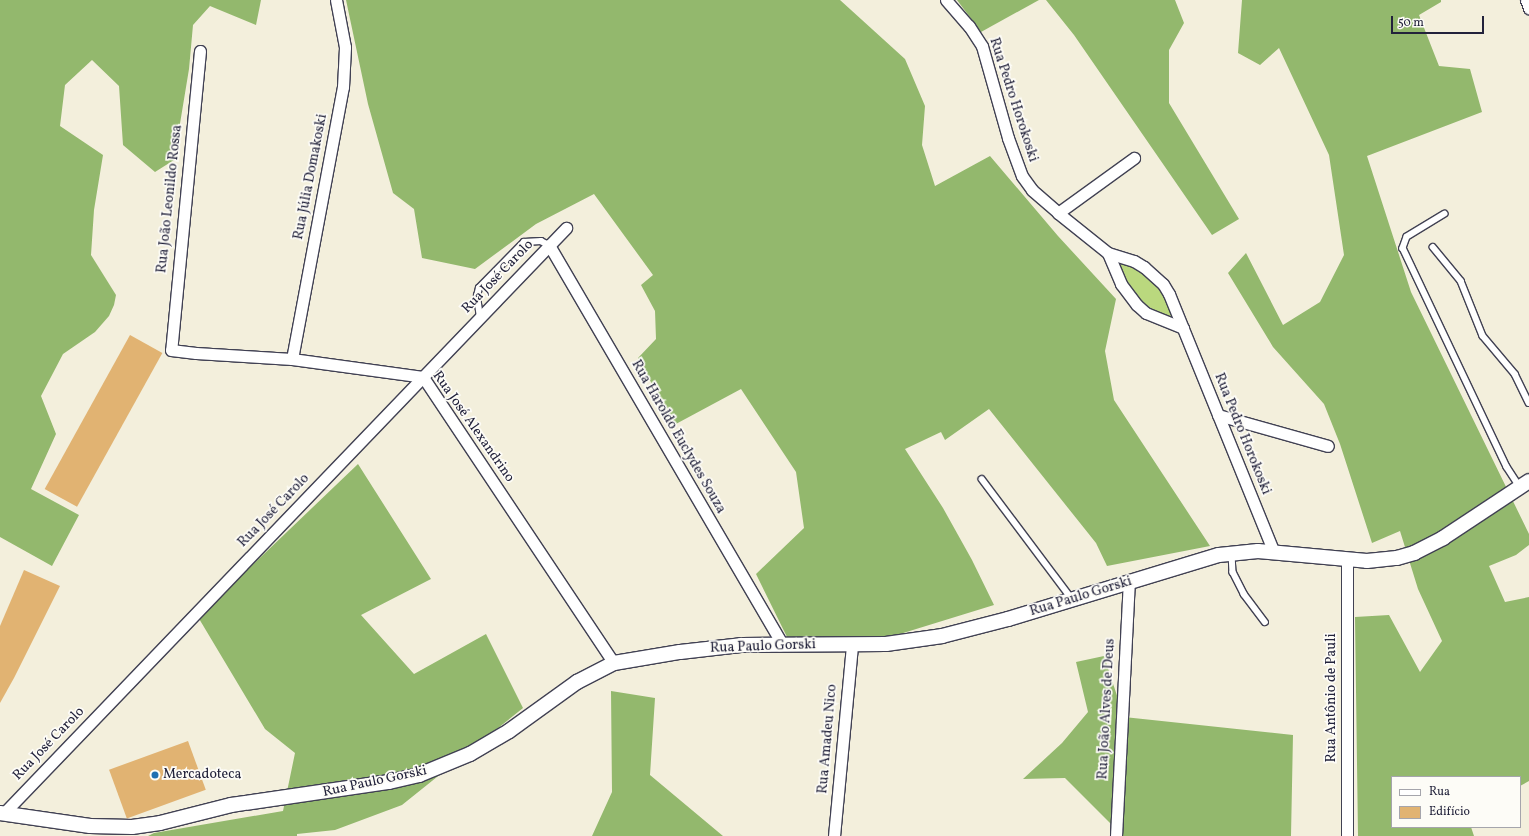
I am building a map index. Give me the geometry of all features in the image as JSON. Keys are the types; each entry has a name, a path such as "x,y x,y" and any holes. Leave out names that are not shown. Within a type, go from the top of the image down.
{"street":[{"name":"Rua Júlia Domakoski","path":"292,359 343,87 345,47 336,0"},
{"name":"Rua Pedro Horokoski","path":"946,0 969,26 982,46 1008,138 1022,176 1032,190 1108,253 1134,261 1154,274 1169,294 1274,552"},
{"path":"1526,0 1529,8"},
{"name":"Rua João Leonildo Rossa","path":"171,350 200,51"},
{"path":"1058,213 1134,158"},
{"name":"Rua José Carolo","path":"2,814 566,228"},
{"name":"Rua Haroldo Euclydes Souza","path":"549,245 782,644"},
{"name":"Rua Pedro Horokoski","path":"1108,253 1121,284 1137,305 1158,319 1183,328"},
{"name":"Rua José Alexandrino","path":"171,350 292,359 423,376 614,663"},
{"path":"1218,415 1328,446"},
{"name":"Rua Paulo Gorski","path":"2,814 131,831 231,805 350,789 419,775 446,765 492,742 577,682 614,663 680,652 741,645 886,644 942,636 1073,600 1206,557 1232,553 1274,552 1346,559 1382,560 1414,553 1443,538 1525,484"},
{"name":"Rua Antônio de Pauli","path":"1346,559 1348,836"},
{"name":"Rua João Alves de Deus","path":"1116,836 1128,583"},
{"name":"Rua Amadeu Nico","path":"834,836 852,645"}],"lane":[{"path":"1445,214 1407,237 1404,248 1507,467 1525,484"},
{"path":"480,318 477,296 479,288 524,242 541,241 549,245"},
{"path":"1433,247 1461,281 1483,336 1515,374 1529,403"},
{"path":"982,479 1073,600"},
{"path":"1232,553 1233,572 1244,594 1265,622"}],"green space":[{"path":"0,0 261,0 256,25 210,6 193,25 189,69 174,160 155,172 123,145 119,86 92,60 65,85 60,126 103,155 94,210 91,255 116,295 114,305 109,316 95,332 63,354 41,396 56,434 31,489 79,515 52,566 0,537"},
{"path":"346,0 840,0 905,59 925,106 922,145 935,186 990,156 1058,236 1116,299 1105,351 1114,400 1210,546 1107,566 1096,543 989,409 945,440 941,432 905,449 943,508 972,560 994,605 887,638 787,637 756,574 804,528 796,472 741,389 674,425 638,358 656,339 655,311 641,285 653,275 594,194 536,224 475,269 422,258 414,209 393,193 368,104"},
{"path":"957,0 1039,0 981,32"},
{"path":"1046,0 1175,0 1184,23 1169,50 1169,103 1239,219 1212,235 1074,35"},
{"path":"1242,0 1441,0 1441,2 1419,15 1439,66 1470,69 1482,112 1367,156 1411,292 1529,534 1529,545 1516,555 1489,566 1505,602 1529,597 1529,781 1521,785 1521,776 1391,776 1391,828 1471,828 1474,836 1358,836 1355,617 1389,615 1420,672 1442,641 1418,589 1400,531 1372,543 1340,444 1324,404 1273,347 1228,273 1246,253 1283,325 1320,302 1344,255 1329,155 1279,48 1260,65 1238,53"},
{"path":"1117,261 1133,267 1157,283 1175,318 1161,315 1139,300 1129,288"},
{"path":"358,464 431,579 361,615 414,674 486,634 523,708 402,805 335,830 297,834 297,836 148,836 154,833 283,811 295,753 265,729 198,617"},
{"path":"1104,656 1124,717 1293,735 1291,836 1123,836 1065,778 1023,779 1062,743 1088,712 1076,662"},
{"path":"611,691 655,698 650,775 723,836 592,836 612,792"}],"building":[{"path":"130,335 162,353 77,507 45,489"},
{"path":"24,570 60,586 0,703 0,626"},
{"name":"Mercadoteca","path":"188,741 206,790 127,819 109,770"}],"place":[{"name":"Mercadoteca","path":"155,775"}]}
